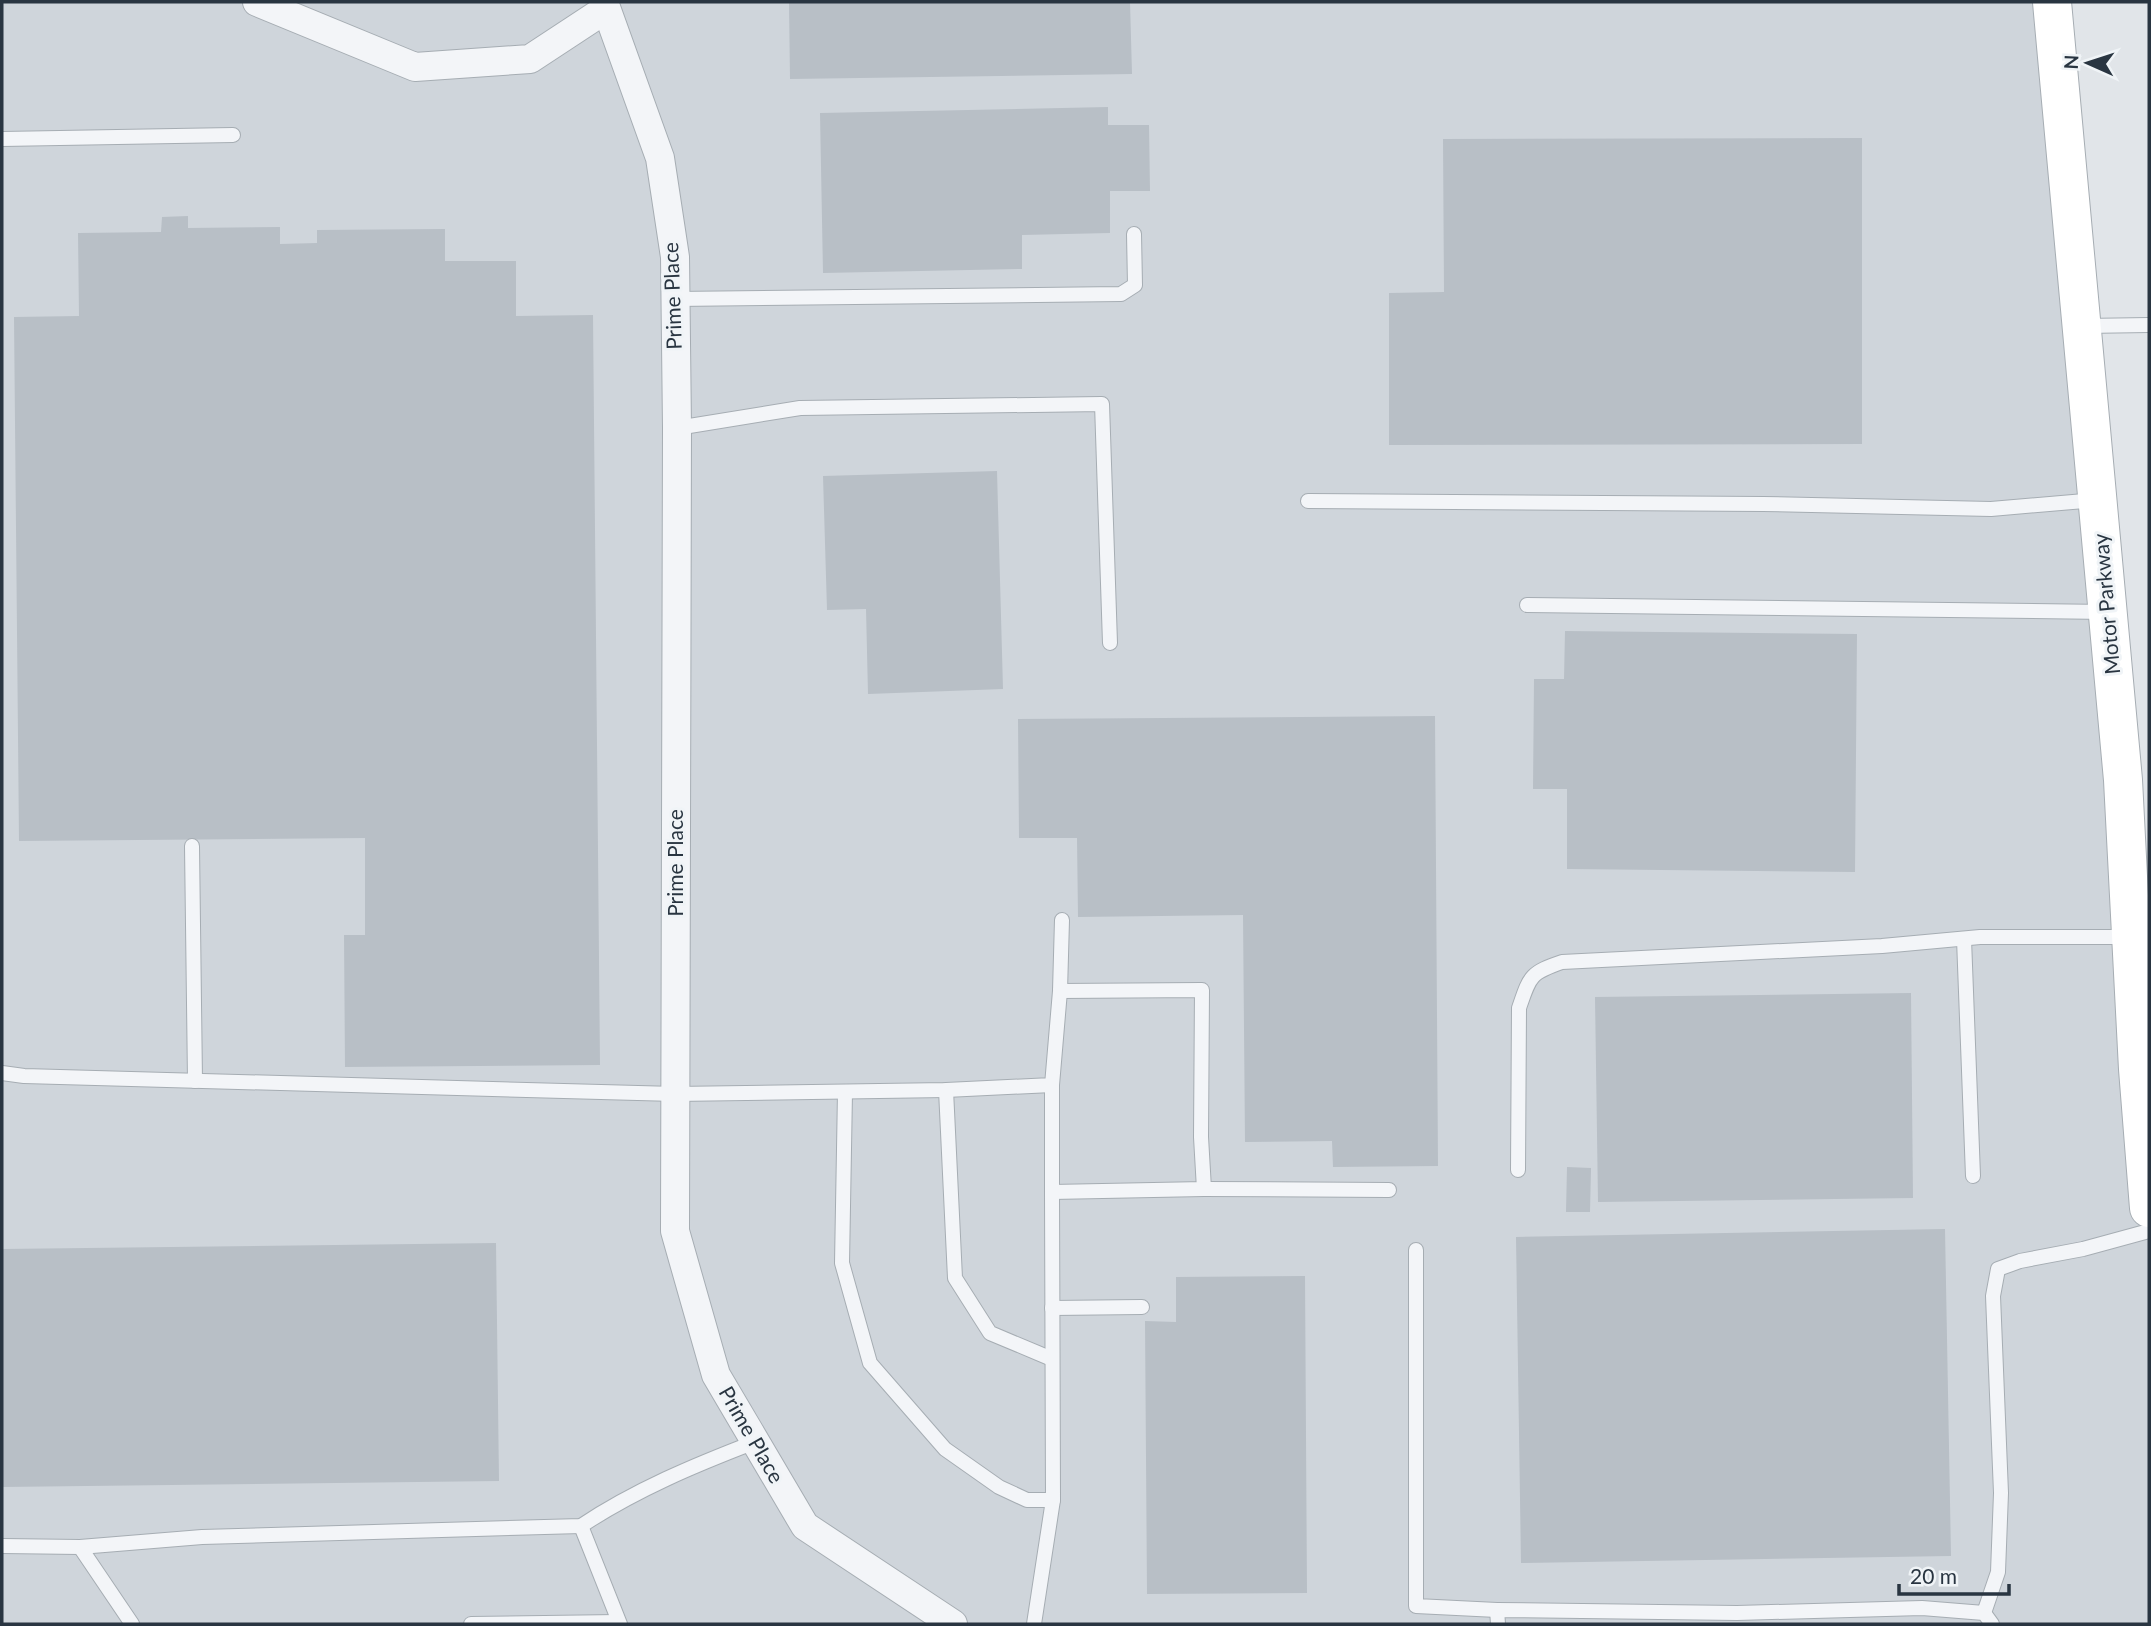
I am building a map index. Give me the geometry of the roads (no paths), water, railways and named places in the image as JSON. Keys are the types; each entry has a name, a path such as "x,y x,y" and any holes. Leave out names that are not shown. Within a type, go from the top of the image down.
{"main road":[{"name":"Motor Parkway","path":"2052,2 2123,780 2149,1208"}],"street":[{"path":"257,2 415,67 530,59 605,6"},
{"name":"Prime Place","path":"605,6 660,158 675,257 675,1231 716,1375 805,1526 953,1624"}],"lane":[{"path":"2,139 233,135"},
{"path":"675,299 1121,294 1135,285 1134,234"},
{"path":"2083,326 2149,325"},
{"path":"677,428 800,408 1102,404 1110,643"},
{"path":"1308,501 1749,504 1991,509 2098,499"},
{"path":"1527,605 2108,612"},
{"path":"192,846 195,1081"},
{"path":"1034,1624 1053,1500 1052,1085 1060,991 1062,920"},
{"path":"1518,1170 1519,1007 1527,985 1538,970 1562,962 1882,946 1964,939 2131,937"},
{"path":"1964,939 1973,1175"},
{"path":"1060,991 1202,990 1201,1137 1204,1189"},
{"path":"2,1073 24,1076 676,1094 946,1090 1052,1085"},
{"path":"946,1090 955,1278 990,1333 1052,1359"},
{"path":"845,1092 842,1263 870,1363 945,1449 999,1487 1027,1500 1053,1500"},
{"path":"1052,1192 1204,1189 1390,1190"},
{"path":"1416,1250 1416,1606 1498,1617 1922,1608 1988,1618 1998,1572 2001,1493 1993,1297 1998,1269 2020,1261 2083,1249 2149,1231"},
{"path":"1052,1308 1142,1307"},
{"path":"2,1546 80,1547 202,1537 581,1526 625,1499 706,1461 755,1442"},
{"path":"471,1624 619,1623 581,1526"},
{"path":"80,1547 132,1624"}]}
